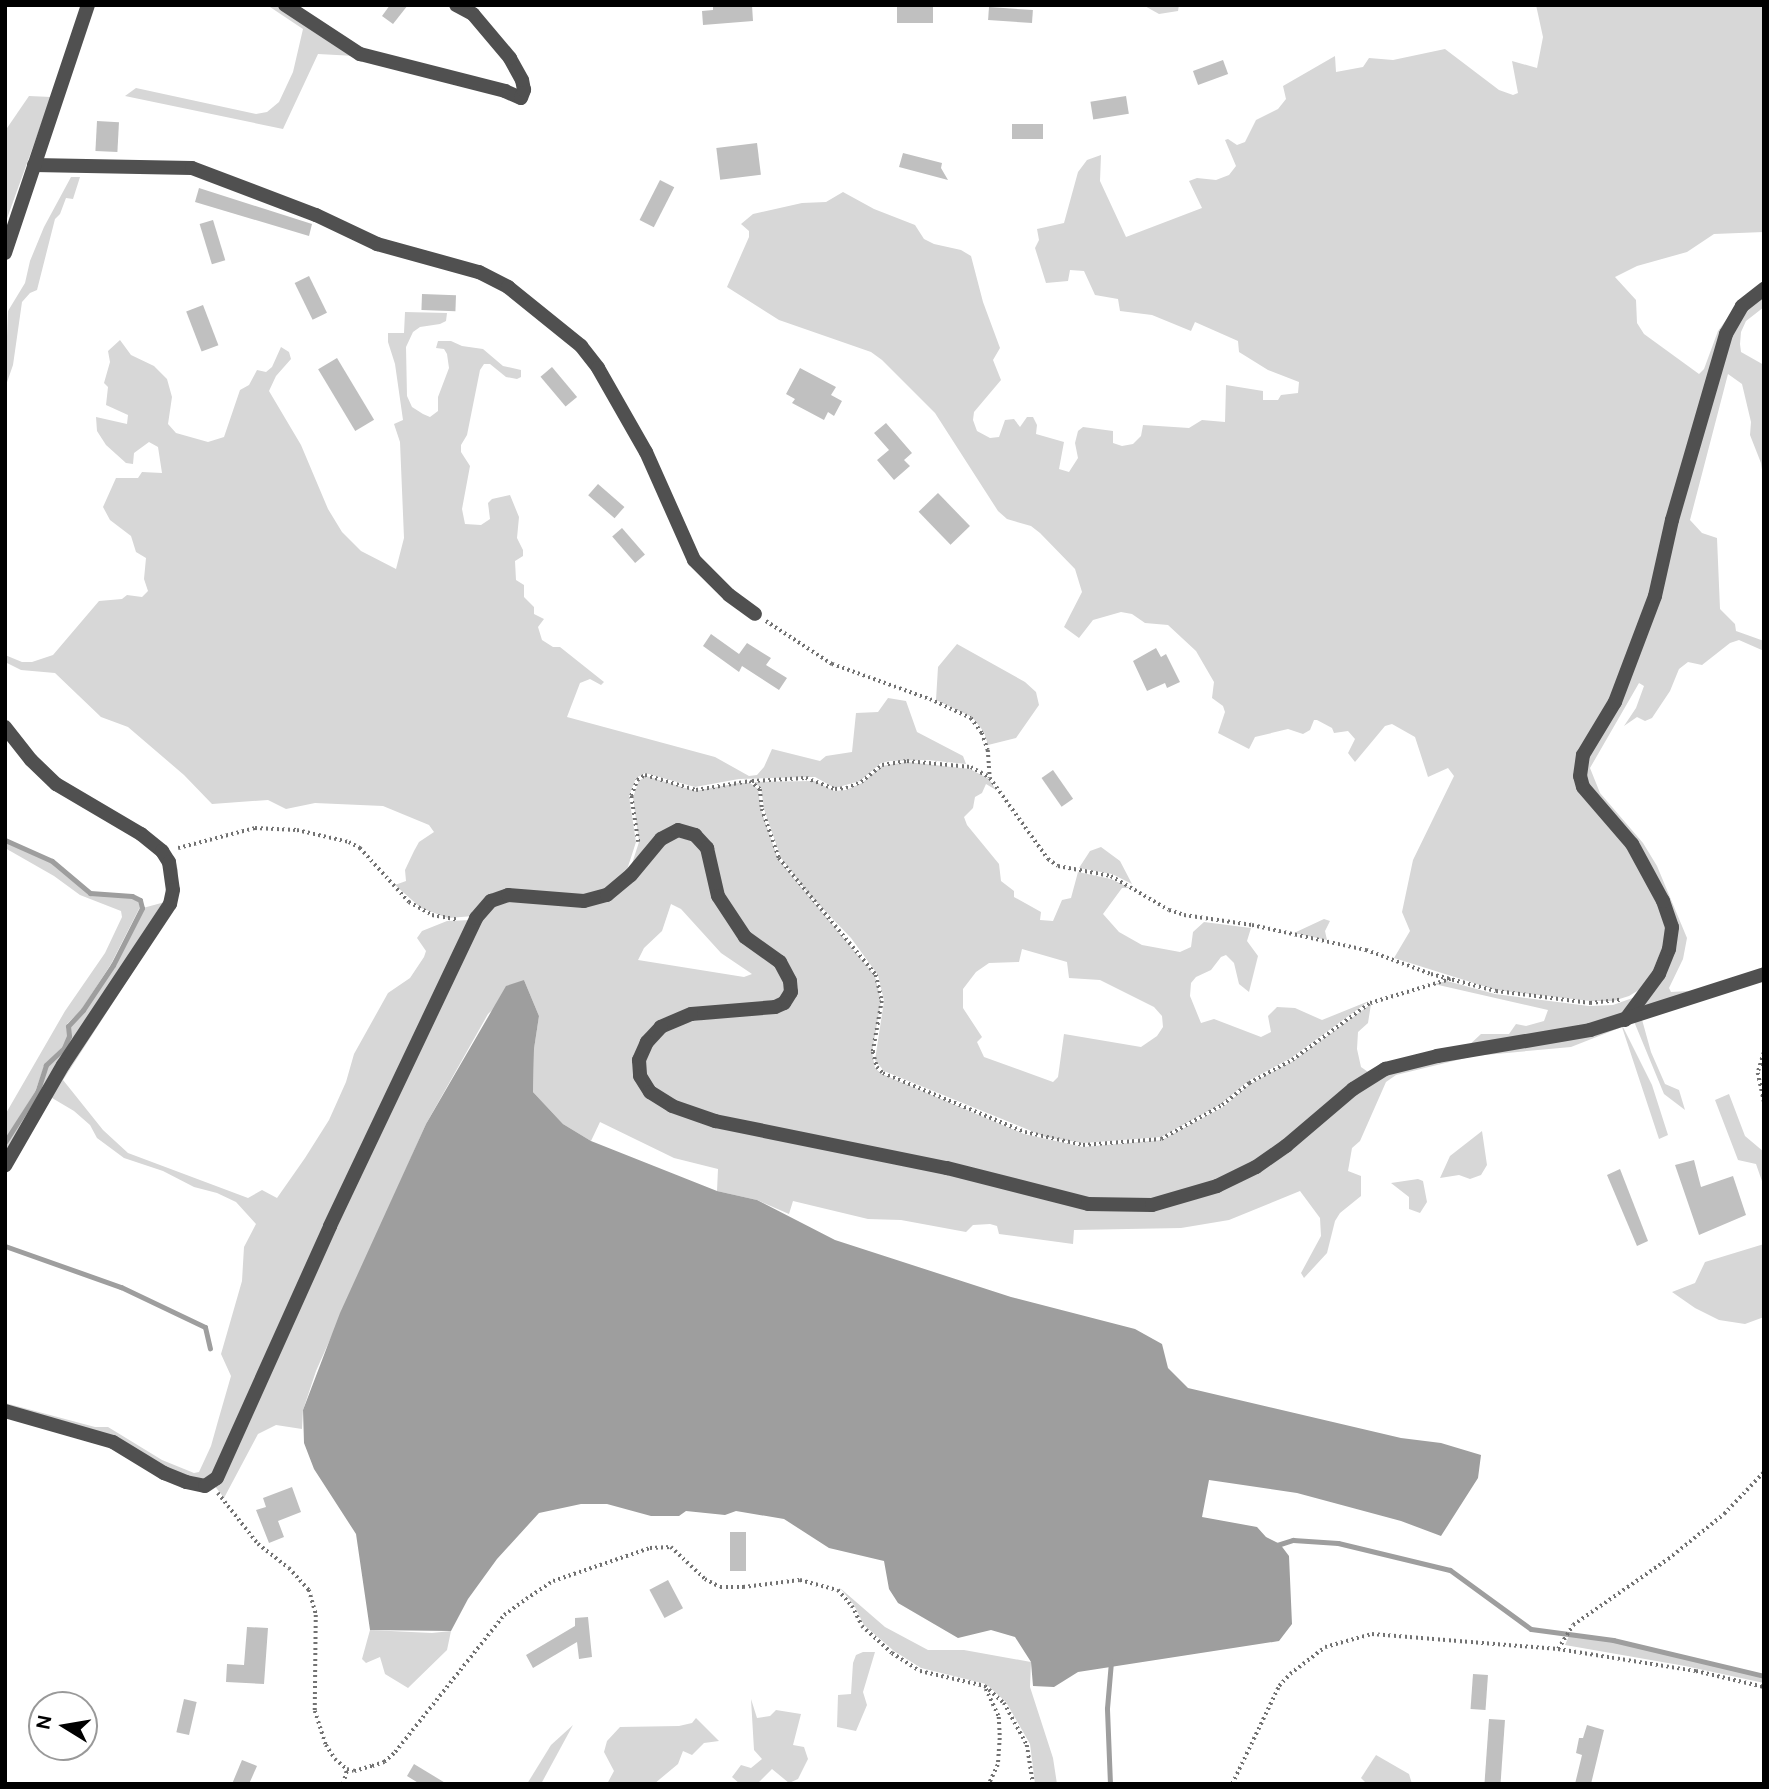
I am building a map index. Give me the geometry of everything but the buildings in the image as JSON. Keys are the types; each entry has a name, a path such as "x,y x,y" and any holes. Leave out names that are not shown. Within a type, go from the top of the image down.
{"street":[{"path":"5,253 88,5"},
{"path":"285,5 360,54 505,91 520,98 524,90 522,80 510,58 473,14 456,5"},
{"path":"34,165 192,168 316,215 377,244 479,272 508,287 581,346 598,368 646,452 694,560 729,595 755,614"},
{"path":"1624,1021 1650,988 1669,948 1672,927 1648,871 1626,835 1602,813 1583,787 1581,766 1587,744 1623,684 1655,596 1672,520 1726,334 1742,306 1764,289"},
{"path":"5,727 31,760 56,784 141,834 162,851 172,875 170,904 62,1065 5,1166"},
{"path":"5,1411 113,1442 164,1473 186,1482 205,1486 210,1483 224,1464 330,1226 476,918 491,901 509,895 584,901 607,895 631,875 661,839 685,830 702,840 708,848 718,896 737,929 780,962 790,981 791,992 784,1003 775,1007 691,1014 661,1027 647,1042 639,1060 640,1076 650,1092 672,1107 715,1121 947,1168 1058,1199 1103,1206 1152,1205 1188,1196 1246,1172 1286,1146 1353,1089 1385,1069 1437,1056 1590,1030 1624,1021 1687,996 1764,974"}],"path":[{"path":"755,614 832,664 930,699 971,718 982,733 988,750 990,778"},
{"path":"634,855 638,833 631,796 637,780 645,775 696,790 750,781 806,778 835,789 861,782 882,765 907,761 971,767 990,778 1048,859 1058,866 1111,876 1168,910 1366,950 1496,992 1590,1003 1613,1002 1650,988"},
{"path":"750,781 760,789 762,809 779,858 876,975 882,1001 873,1052 877,1067 883,1073 965,1108 1046,1139 1083,1145 1161,1139 1222,1105 1249,1083 1293,1060 1370,1003 1450,979"},
{"path":"162,851 256,828 297,830 349,842 360,848 409,902 432,915 460,920 476,918"},
{"path":"1764,1053 1758,1073 1764,1102"},
{"path":"1558,1648 1573,1625 1668,1559 1724,1514 1764,1472"},
{"path":"210,1483 258,1544 289,1568 309,1590 316,1615 315,1711 326,1745 335,1759 354,1772 384,1762 395,1752 504,1615 553,1581 650,1548 671,1547 705,1579 720,1587 800,1580 838,1590 852,1606 862,1626 892,1653 920,1671 985,1686 1004,1703 1027,1745 1033,1784"},
{"path":"1232,1784 1279,1686 1305,1660 1325,1647 1372,1634 1558,1648 1696,1671 1764,1687"},
{"path":"985,1686 999,1717 1000,1738 998,1765 989,1784"},
{"path":"343,1784 347,1769"}],"shaded area":[{"path":"267,5 280,5 355,56 318,54 283,129 125,96 136,88 256,114 267,112 279,102 293,72 303,29"},
{"path":"1143,5 1179,5 1178,11 1159,14"},
{"path":"1536,5 1764,5 1764,232 1714,234 1687,252 1637,266 1615,277 1636,300 1637,323 1644,334 1699,374 1704,369 1718,331 1732,312 1657,573 1620,682 1577,766 1659,902 1667,936 1647,985 1629,996 1613,1001 1590,1001 1496,990 1394,958 1410,931 1402,912 1413,860 1454,776 1448,768 1428,777 1415,737 1392,724 1385,726 1355,762 1348,753 1355,739 1348,731 1334,733 1332,728 1317,720 1314,720 1310,730 1303,734 1288,729 1255,737 1249,749 1218,733 1225,712 1223,706 1212,698 1214,682 1196,651 1168,625 1145,623 1132,614 1121,612 1093,620 1079,638 1064,627 1082,592 1075,569 1031,526 1007,519 998,511 935,413 882,360 871,352 779,320 727,287 749,237 749,231 741,224 753,214 802,203 826,202 843,192 874,209 915,225 924,239 934,244 961,250 971,256 983,302 1000,348 993,360 1001,380 974,412 973,420 977,431 990,438 999,437 1005,420 1014,419 1020,427 1027,417 1033,417 1037,425 1036,434 1064,442 1059,469 1069,472 1078,458 1075,443 1078,431 1083,427 1113,431 1113,443 1122,446 1133,444 1141,436 1143,425 1189,428 1202,420 1225,422 1226,385 1263,391 1263,400 1278,400 1281,395 1298,393 1299,382 1268,370 1239,352 1238,341 1195,322 1191,331 1152,315 1120,311 1118,299 1095,295 1084,271 1070,270 1068,281 1046,283 1035,248 1039,240 1037,229 1064,223 1078,172 1087,160 1101,155 1100,181 1126,237 1202,208 1189,181 1197,178 1216,180 1229,175 1236,166 1225,140 1237,145 1245,142 1256,120 1278,109 1286,99 1283,86 1335,56 1336,72 1363,67 1369,58 1393,60 1445,49 1499,90 1513,95 1518,93 1512,61 1537,68 1543,37"},
{"path":"29,96 51,97 5,224 5,131"},
{"path":"71,177 80,177 73,199 66,198 60,214 55,219 37,290 22,302 13,365 5,388 8,311 25,283 30,261 44,227"},
{"path":"1764,292 1764,307 1746,321 1740,344 1741,352 1764,365 1764,483 1761,463 1750,435 1751,422 1742,384 1728,374 1690,520 1702,533 1717,538 1720,609 1735,624 1736,631 1764,641 1764,651 1739,640 1730,643 1702,665 1688,662 1679,669 1670,691 1652,718 1645,721 1637,717 1624,726 1636,708 1644,686 1639,683 1590,768 1600,793 1643,843 1657,866 1687,938 1683,959 1669,988 1671,992 1689,991 1638,1012 1653,989 1671,914 1590,793 1583,767 1617,704 1732,325"},
{"path":"405,312 447,313 446,321 420,327 413,332 406,347 407,396 412,407 423,414 430,417 438,411 438,397 449,368 444,349 436,348 438,341 451,341 462,346 483,349 503,366 521,370 521,377 517,379 506,377 490,364 484,364 480,370 467,435 461,445 461,452 470,466 462,509 465,524 481,525 490,519 488,503 492,499 510,495 519,517 517,538 523,550 523,556 515,561 516,580 524,585 524,597 534,607 534,614 544,619 538,627 542,640 553,647 560,647 604,682 601,685 590,679 580,683 567,717 715,757 749,776 757,775 764,767 772,749 820,761 826,756 852,752 856,713 878,712 888,698 906,701 917,732 963,756 966,764 927,760 890,761 881,763 860,781 835,788 815,777 739,779 695,787 645,773 636,778 629,796 636,842 625,876 595,896 522,892 474,916 448,918 421,908 395,885 406,881 405,870 419,842 434,832 429,825 383,806 315,803 286,809 268,800 212,804 184,775 128,727 101,717 55,673 21,670 5,662 5,655 22,662 32,662 53,655 99,601 122,599 127,595 142,597 148,591 144,579 146,558 136,552 131,536 110,520 103,507 116,478 138,478 142,472 162,473 158,447 149,442 134,453 133,464 126,463 106,445 97,431 96,417 127,424 128,415 106,405 108,387 104,383 110,362 108,351 120,340 131,355 154,366 167,379 172,397 168,424 176,433 208,442 224,437 240,390 249,385 257,370 266,372 272,367 281,347 289,352 291,359 276,376 269,391 301,445 328,509 342,532 361,551 396,569 404,538 400,442 394,424 403,420 388,333 404,333"},
{"path":"957,644 1025,682 1036,692 1039,705 1016,738 988,745 984,732 972,717 936,700 938,667"},
{"path":"907,762 970,769 989,779 996,790 986,784 982,793 975,797 973,808 964,817 967,825 999,864 1001,881 1014,891 1014,897 1041,912 1040,920 1053,921 1062,900 1071,898 1078,872 1111,879 1130,888 1122,888 1103,914 1119,932 1142,945 1180,952 1191,947 1193,932 1204,922 1251,928 1247,941 1258,956 1249,992 1239,984 1234,963 1226,955 1221,957 1211,970 1196,977 1191,983 1190,996 1201,1023 1214,1019 1261,1037 1271,1032 1268,1016 1277,1007 1295,1008 1322,1020 1369,1001 1291,1058 1248,1081 1221,1104 1161,1137 1083,1143 1046,1137 884,1071 875,1060 884,1001 878,975 851,938 808,893 781,858 764,809 761,788 754,782 814,781 834,791 846,790 862,783 882,766","holes":["1022,949 1067,962 1069,978 1100,980 1154,1007 1162,1016 1163,1027 1157,1036 1141,1047 1064,1034 1058,1077 1053,1082 984,1057 977,1042 982,1037 963,1008 963,989 976,972 989,963 1019,962"]},
{"path":"646,776 695,791 739,783 750,783 758,789 761,810 778,859 875,976 881,1001 872,1052 875,1068 882,1074 1024,1134 1083,1147 1162,1140 1223,1107 1250,1084 1293,1061 1371,1004 1368,1023 1358,1032 1357,1049 1361,1067 1371,1074 1285,1144 1216,1183 1152,1202 1103,1203 685,1108 647,1084 644,1051 672,1024 775,1010 793,981 740,927 715,872 686,827 629,873 639,842 633,797 639,781"},
{"path":"671,836 700,842 716,897 779,964 787,997 660,1025 638,1077 671,1108 946,1170 1087,1207 1207,1192 1386,1071 1625,1023 1623,1027 1652,1085 1668,1135 1659,1139 1622,1027 1571,1047 1474,1056 1396,1075 1386,1082 1360,1141 1352,1148 1348,1171 1361,1176 1361,1196 1340,1213 1335,1221 1327,1253 1304,1278 1301,1273 1321,1236 1320,1218 1300,1191 1229,1220 1181,1228 1074,1230 1073,1244 999,1234 997,1226 990,1224 973,1225 966,1232 901,1220 868,1219 793,1201 789,1214 757,1200 717,1191 718,1169 674,1158 600,1122 591,1141 563,1124 533,1092 534,1049 539,1016 524,980 488,1014 426,1124 316,1371 303,1410 302,1429 276,1425 258,1434 224,1498 214,1485 470,932 499,899 596,901","holes":["671,904 681,909 721,953 752,974 744,977 638,960 644,948 662,931"]},
{"path":"5,842 51,862 90,894 132,897 138,901 140,907 111,964 82,1009 66,1025 68,1036 63,1047 45,1064 35,1092 5,1140 5,1115 65,1011 105,953 122,917 121,911 80,895 54,876 5,848"},
{"path":"1101,847 1120,861 1132,884 1112,874 1079,868 1090,851"},
{"path":"165,852 174,856 178,870 176,905 63,1080 103,1130 128,1153 248,1198 262,1190 277,1198 305,1158 329,1120 346,1082 354,1054 388,993 410,978 424,957 426,951 417,938 422,931 447,921 472,920 328,1225 221,1463 214,1476 204,1483 165,1471 114,1440 5,1408 5,1403 95,1427 108,1427 162,1460 194,1473 199,1472 211,1446 231,1376 221,1354 242,1281 244,1247 256,1224 236,1202 194,1187 163,1171 124,1158 97,1138 90,1125 74,1111 47,1095 172,905 174,875"},
{"path":"165,902 5,1160 5,1145 38,1093 47,1066 65,1049 71,1036 69,1026 84,1011 114,966 143,908"},
{"path":"1324,919 1330,921 1325,931 1327,940 1294,933"},
{"path":"524,980 539,1016 534,1049 533,1092 563,1124 591,1141 717,1191 757,1200 835,1240 1011,1297 1135,1329 1162,1344 1168,1368 1188,1388 1401,1438 1441,1443 1481,1455 1478,1478 1441,1536 1401,1521 1297,1493 1209,1480 1202,1517 1257,1527 1266,1537 1280,1544 1289,1556 1292,1624 1279,1641 1078,1672 1054,1687 1033,1686 1031,1662 1015,1637 991,1630 958,1638 898,1603 889,1589 884,1561 829,1548 784,1519 736,1511 725,1515 686,1511 679,1516 651,1516 607,1504 581,1504 539,1513 497,1559 468,1599 451,1631 370,1630 356,1534 314,1469 304,1443 303,1410 340,1313 426,1124 506,986"},
{"path":"1447,981 1495,994 1589,1006 1613,1005 1638,996 1623,1018 1467,1047 1481,1034 1509,1034 1516,1024 1526,1026 1544,1021 1548,1010 1434,984"},
{"path":"1641,1016 1651,1052 1665,1084 1679,1090 1685,1110 1664,1094 1633,1019"},
{"path":"1729,1094 1745,1136 1764,1152 1764,1187 1756,1164 1738,1160 1715,1100"},
{"path":"1482,1131 1487,1165 1481,1175 1470,1179 1459,1175 1440,1178 1450,1156"},
{"path":"1418,1179 1423,1181 1427,1202 1420,1213 1409,1209 1409,1197 1391,1183"},
{"path":"1764,1244 1764,1317 1745,1324 1719,1320 1672,1292 1695,1283 1705,1262"},
{"path":"840,1588 885,1627 928,1650 964,1650 1031,1662 1030,1687 1053,1758 1057,1784 1035,1784 1030,1744 1006,1702 986,1684 921,1668 894,1651 864,1625 854,1605"},
{"path":"370,1630 432,1633 451,1631 447,1650 408,1688 385,1674 380,1657 366,1663 362,1659"},
{"path":"1569,1636 1612,1641 1764,1678 1764,1683 1565,1645"},
{"path":"875,1652 863,1692 867,1705 856,1731 837,1727 838,1695 851,1694 853,1663 856,1655"},
{"path":"751,1699 757,1718 770,1716 776,1710 801,1714 793,1745 804,1747 808,1759 798,1779 789,1783 772,1769 757,1784 740,1784 732,1777 741,1765 751,1768 762,1759 754,1750"},
{"path":"696,1718 719,1741 704,1743 692,1755 683,1751 678,1764 654,1784 607,1784 614,1771 604,1752 607,1741 620,1727 679,1726 692,1723"},
{"path":"573,1725 541,1784 527,1784 551,1745"},
{"path":"1376,1755 1409,1774 1412,1784 1367,1784 1361,1778"}],"waterway":[{"path":"5,840 52,861 90,893 132,896 140,900 142,908 113,965 83,1010 68,1026 69,1036 64,1048 46,1065 37,1092 5,1142"},
{"path":"5,1246 121,1287 205,1327 210,1348"},
{"path":"1274,1546 1293,1540 1338,1543 1450,1570 1531,1629 1613,1640 1764,1676"},
{"path":"1110,1784 1107,1708 1111,1661"}]}
